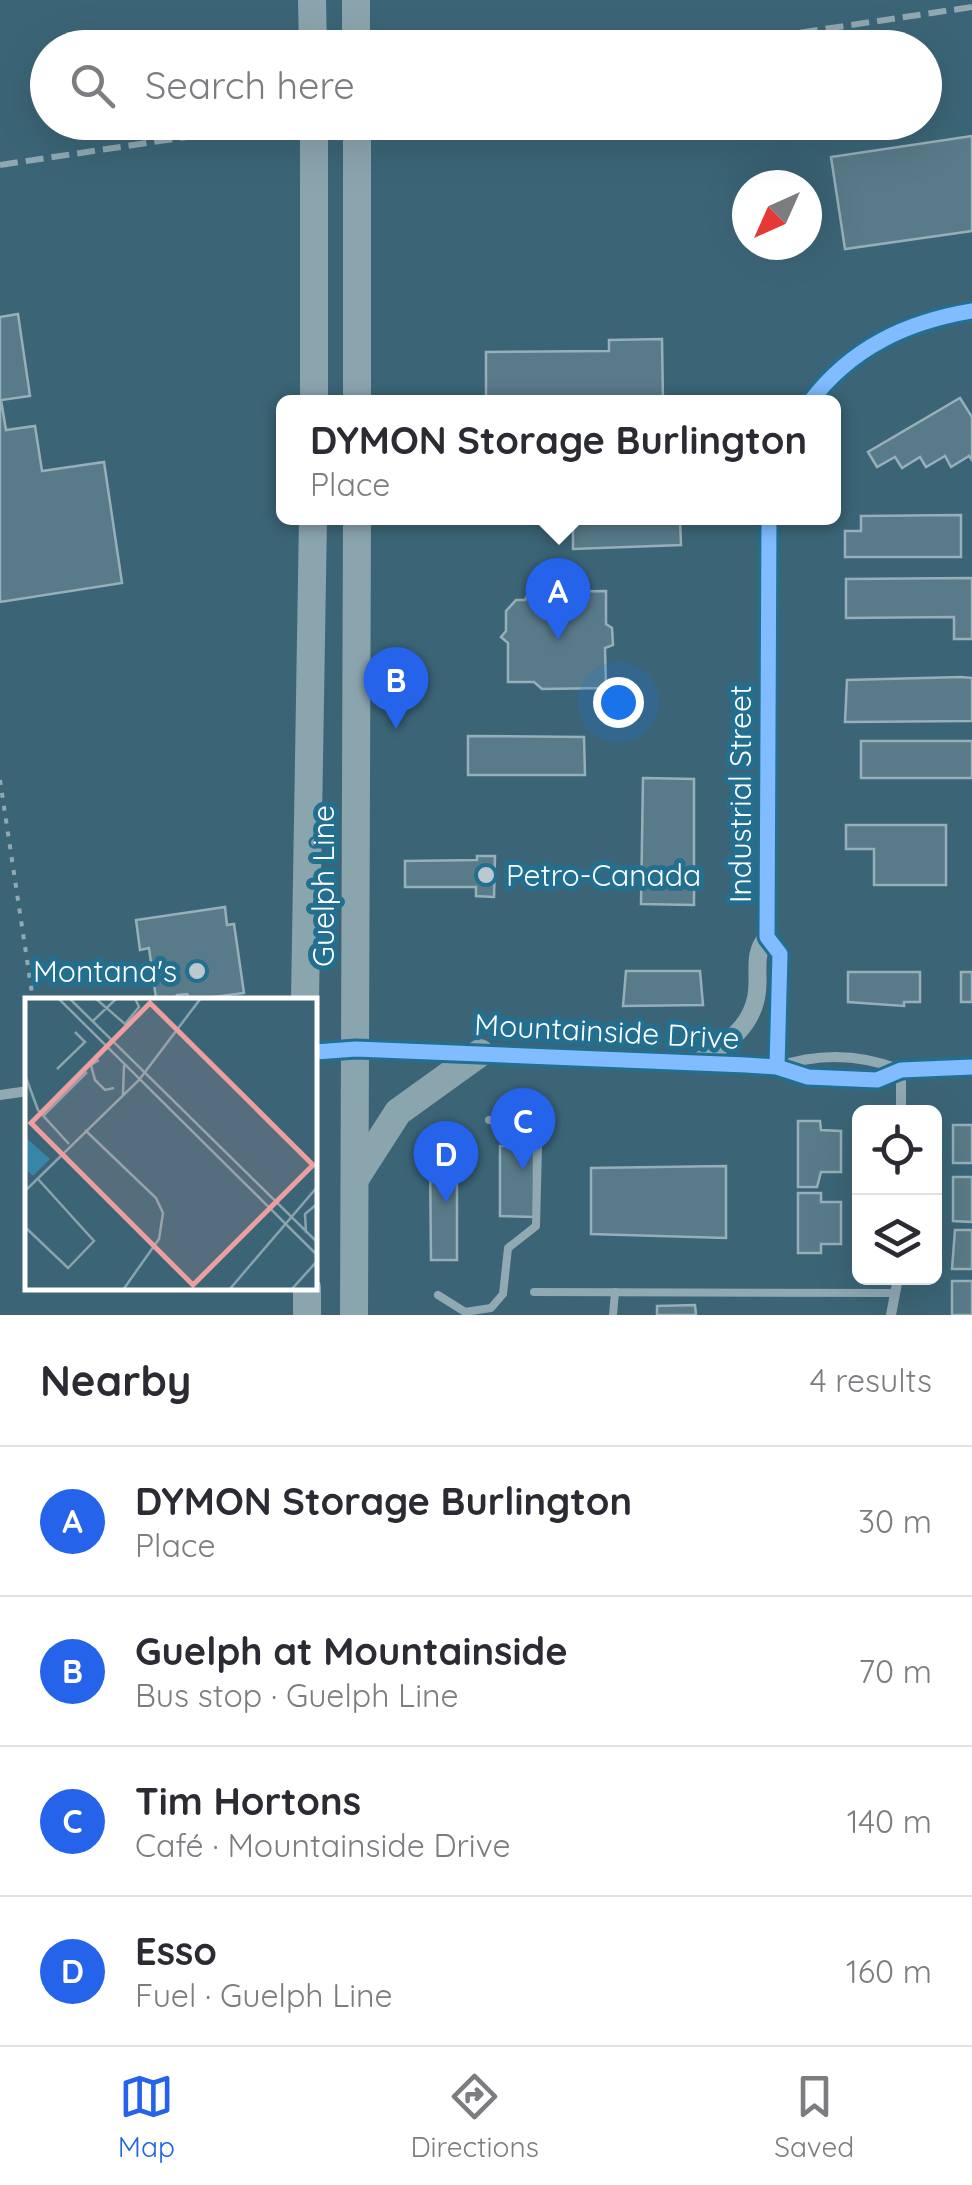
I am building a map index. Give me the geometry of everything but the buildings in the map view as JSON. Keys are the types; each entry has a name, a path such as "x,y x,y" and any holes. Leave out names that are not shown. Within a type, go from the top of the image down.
{"main road":[{"path":"356,3 356,30"},
{"path":"312,4 312,30"},
{"path":"314,140 314,395"},
{"path":"357,140 357,395"},
{"name":"Guelph Line","path":"305,998 313,525"},
{"name":"Guelph Line","path":"354,1315 356,525"},
{"path":"354,1180 398,1112 480,1053"}],"street":[{"path":"817,395 851,360 887,334 921,321 972,312"},
{"name":"Industrial Street","path":"769,525 767,937 780,954 777,1067"},
{"name":"Industrial Street","path":"697,1063 744,1027 756,998 757,949 767,937"},
{"name":"Mountainside Drive","path":"318,1052 356,1048 777,1067 808,1077 877,1080 901,1070 972,1067"},
{"name":"Mountainside Drive","path":"777,1067 816,1056 878,1060 901,1070"},
{"path":"901,1070 901,1105"},
{"path":"0,1095 25,1091"},
{"path":"891,1315 896,1285"}],"lane":[{"path":"438,1294 465,1312 491,1308 502,1294 508,1248 536,1226 538,1147 515,1124 489,1120"},
{"path":"534,1292 895,1292"},
{"path":"613,1315 616,1292"}],"path":[{"path":"0,780 33,998"}],"railway":[{"path":"818,30 972,7"},
{"path":"0,165 167,140"}],"cycle path":[{"path":"816,395 843,367 882,340 925,322 972,311"},
{"path":"769,525 767,937 780,954 777,1067"},
{"path":"318,1052 356,1049 746,1065 777,1067 808,1077 877,1080 901,1070 972,1067"}],"place":[{"name":"DYMON Storage Burlington","path":"558,640"},
{"name":"Guelph at Mountainside","path":"396,729"},
{"name":"Petro-Canada","path":"486,875"},
{"name":"Montana's","path":"197,971"},
{"name":"Tim Hortons","path":"523,1170"},
{"name":"Esso","path":"446,1203"}]}
